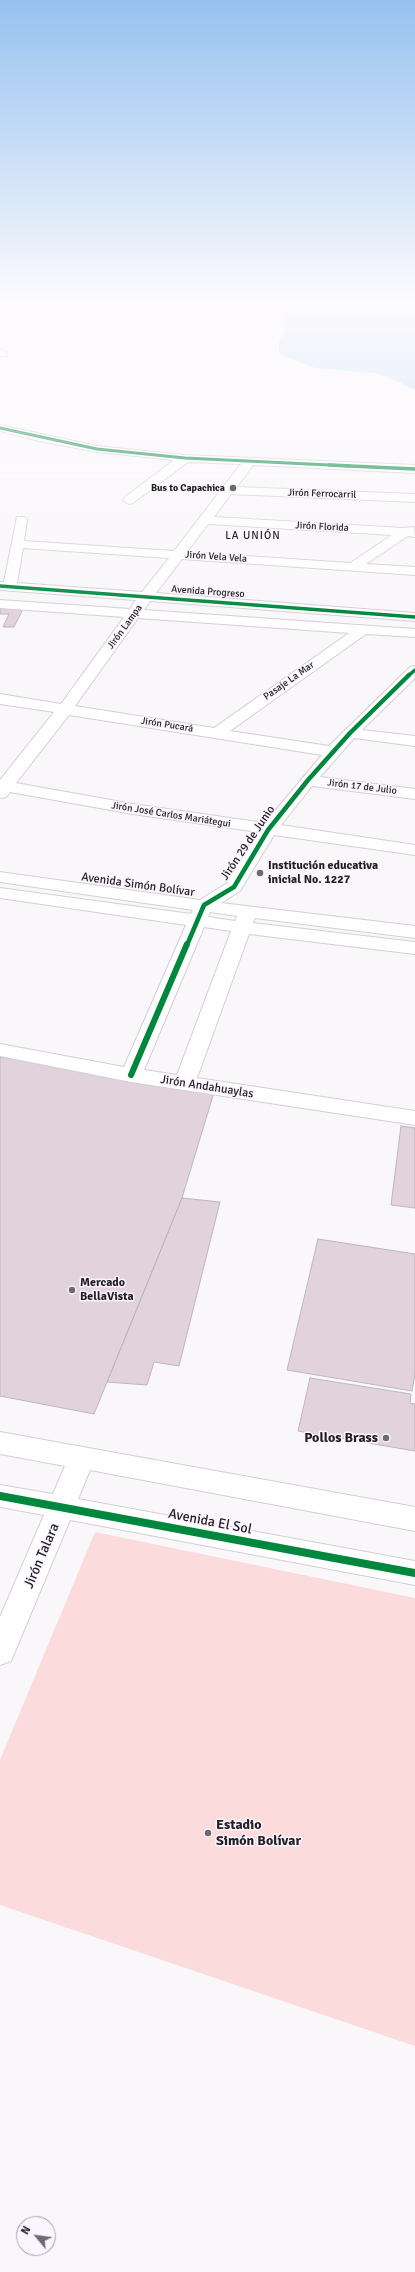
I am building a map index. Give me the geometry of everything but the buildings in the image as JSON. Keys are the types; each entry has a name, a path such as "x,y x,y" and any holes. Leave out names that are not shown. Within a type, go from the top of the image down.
{"street":[{"path":"0,428 39,438 97,449 185,458 415,469"},
{"path":"129,500 185,458"},
{"name":"Jirón Lampa","path":"2,788 65,709 145,598 180,555 250,461"},
{"name":"Jirón Ferrocarril","path":"229,490 415,498"},
{"path":"5,587 18,544 21,520"},
{"name":"Jirón Florida","path":"206,520 412,531"},
{"path":"352,567 412,531"},
{"name":"Jirón Vela Vela","path":"18,544 415,571"},
{"name":"Avenida Progreso","path":"5,587 415,617"},
{"path":"0,604 135,612 415,633"},
{"name":"Pasaje La Mar","path":"217,733 362,630"},
{"name":"Jirón 29 de Junio","path":"200,913 234,887 268,830 308,780 350,733 415,670"},
{"path":"396,690 415,692"},
{"name":"Jirón Pucará","path":"0,699 334,752"},
{"path":"350,733 415,741"},
{"name":"Jirón 17 de Julio","path":"308,780 415,794"},
{"name":"Jirón José Carlos Mariátegui","path":"2,788 268,830 415,850"},
{"name":"Avenida Simón Bolívar","path":"0,877 200,913 415,948"},
{"name":"Jirón 29 de Junio","path":"234,887 245,920"},
{"name":"Avenida Simón Bolívar","path":"0,893 200,913"},
{"path":"131,1075 200,913"},
{"path":"185,1083 245,920"},
{"name":"Avenida Simón Bolívar","path":"245,920 415,932"},
{"name":"Jirón Andahuaylas","path":"0,1050 131,1075 415,1118"},
{"path":"0,1443 415,1519"},
{"name":"Jirón Talara","path":"0,1652 63,1507 82,1458"},
{"name":"Avenida El Sol","path":"0,1496 415,1573"}],"shaded area":[{"name":"Estadio Simón Bolívar","path":"95,1532 415,1598 415,2046 0,1905 0,1760"}],"cycle path":[{"path":"0,428 39,438 97,449 185,458 415,469"},
{"path":"0,586 415,617"},
{"path":"131,1075 204,905 234,887 268,830 308,780 350,733 415,670"},
{"path":"0,1496 415,1573"}],"place":[{"name":"Bus to Capachica","path":"233,488"},
{"name":"Institución educativa inicial No. 1227","path":"260,873"},
{"name":"Mercado BellaVista","path":"72,1290"},
{"name":"Pollos Brass","path":"386,1438"},
{"name":"Estadio Simón Bolívar","path":"208,1833"}],"district":[{"name":"LA UNIÓN","path":"253,536"}]}
